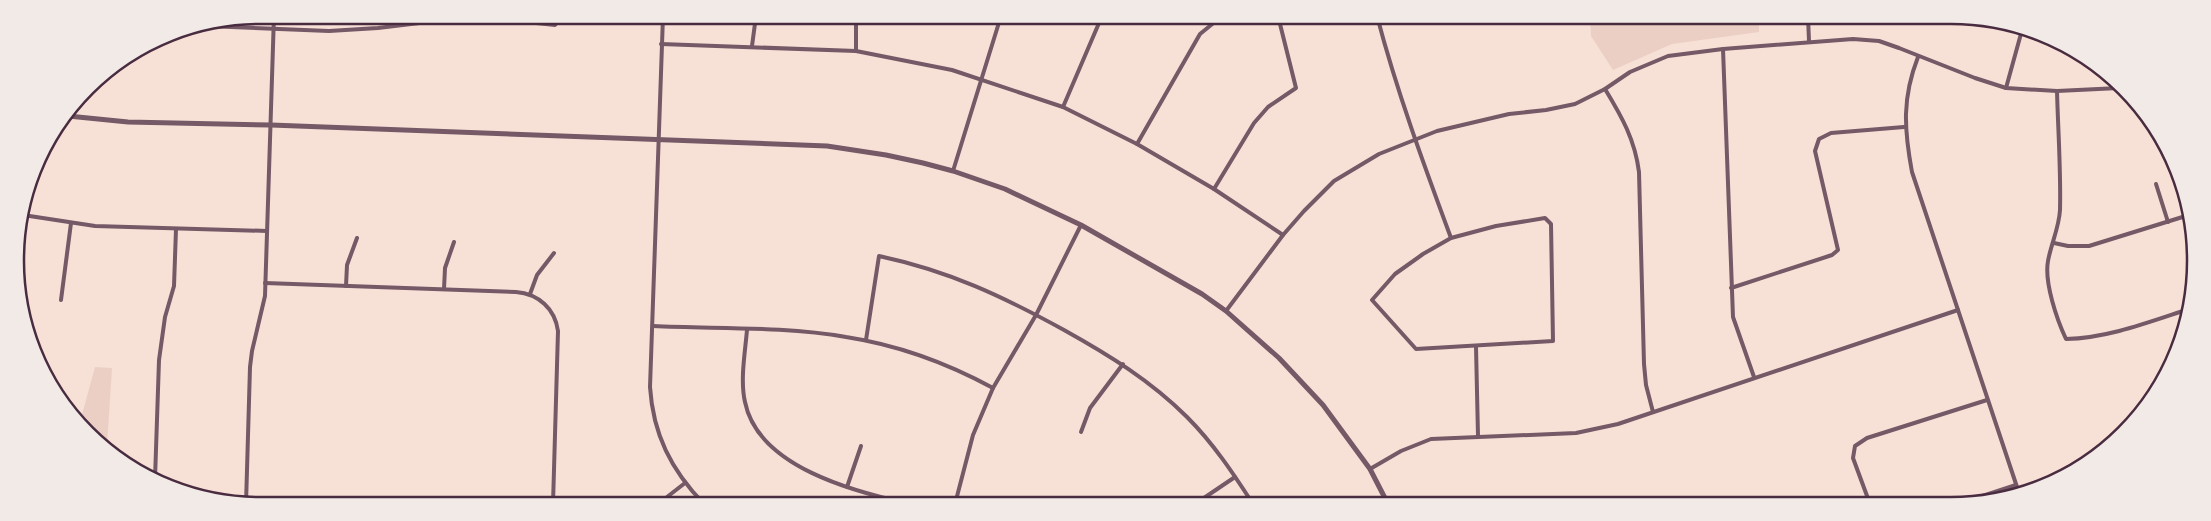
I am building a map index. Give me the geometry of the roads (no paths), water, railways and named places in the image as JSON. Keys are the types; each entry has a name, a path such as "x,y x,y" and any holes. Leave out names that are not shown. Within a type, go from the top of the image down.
{"street":[{"path":"246,497 250,367 255,335 263,308 265,283 274,24"},
{"path":"224,27 329,31 411,24"},
{"path":"662,24 650,387 653,419 664,449 685,483 698,497"},
{"path":"752,46 755,24"},
{"path":"856,24 856,51"},
{"path":"953,171 999,24"},
{"path":"1063,107 1099,24"},
{"path":"1137,144 1200,34 1212,24"},
{"path":"1214,189 1254,123 1268,107 1296,88 1280,24"},
{"path":"1379,24 1388,60 1414,139 1451,238"},
{"path":"1808,24 1809,41"},
{"path":"2006,88 2021,34"},
{"path":"1226,311 1283,235 1334,182 1379,154 1438,131 1509,114 1546,110 1575,104 1605,89 1630,72 1668,56 1723,48 1853,39 1879,41 2006,88 2057,91 2113,88"},
{"path":"661,44 856,51 952,70 1063,107 1137,144 1214,189 1283,235"},
{"path":"1723,48 1733,317 1754,377"},
{"path":"1918,57 1911,75 1905,105 1904,128 1912,172 2016,485 1988,494"},
{"path":"1605,89 1629,131 1636,154 1639,182 1644,364 1646,385 1653,412"},
{"path":"2057,91 2060,211 2048,262 2048,276 2061,329 2066,339 2128,328 2182,311"},
{"path":"73,116 128,122 271,125 827,146 886,155 953,171 1005,190 1081,225 1155,266 1226,311 1279,358 1323,405 1370,469 1384,497"},
{"path":"1731,288 1832,256 1838,250 1815,151 1819,139 1831,133 1904,128"},
{"path":"2156,184 2168,222"},
{"path":"28,216 71,223 176,229 267,231"},
{"path":"2054,243 2068,246 2089,246 2183,217"},
{"path":"1545,218 1551,224 1553,342 1416,349 1372,300 1395,274 1423,254 1451,238 1522,221 1545,218"},
{"path":"61,300 71,223"},
{"path":"957,497 970,444 993,388 1036,315 1081,225"},
{"path":"155,473 159,360 165,317 174,286 176,229"},
{"path":"346,286 347,265 357,238"},
{"path":"444,289 445,268 454,242"},
{"path":"530,294 537,275 554,253"},
{"path":"866,340 879,256 908,262 966,281 1036,315 1123,364 1167,398 1188,418 1211,444 1249,497"},
{"path":"265,283 516,292 530,294 540,300 556,319 558,332 553,497"},
{"path":"1370,469 1401,451 1431,439 1576,433 1618,424 1958,310"},
{"path":"652,326 814,333 866,340 920,355 950,366 993,388"},
{"path":"747,330 743,392 748,414 768,443 786,459 847,487 884,497"},
{"path":"1476,347 1478,436"},
{"path":"1081,432 1090,408 1123,364"},
{"path":"1867,497 1853,458 1855,446 1867,438 1988,400"},
{"path":"847,487 861,446"},
{"path":"1206,497 1236,477"},
{"path":"667,497 685,483"}]}
